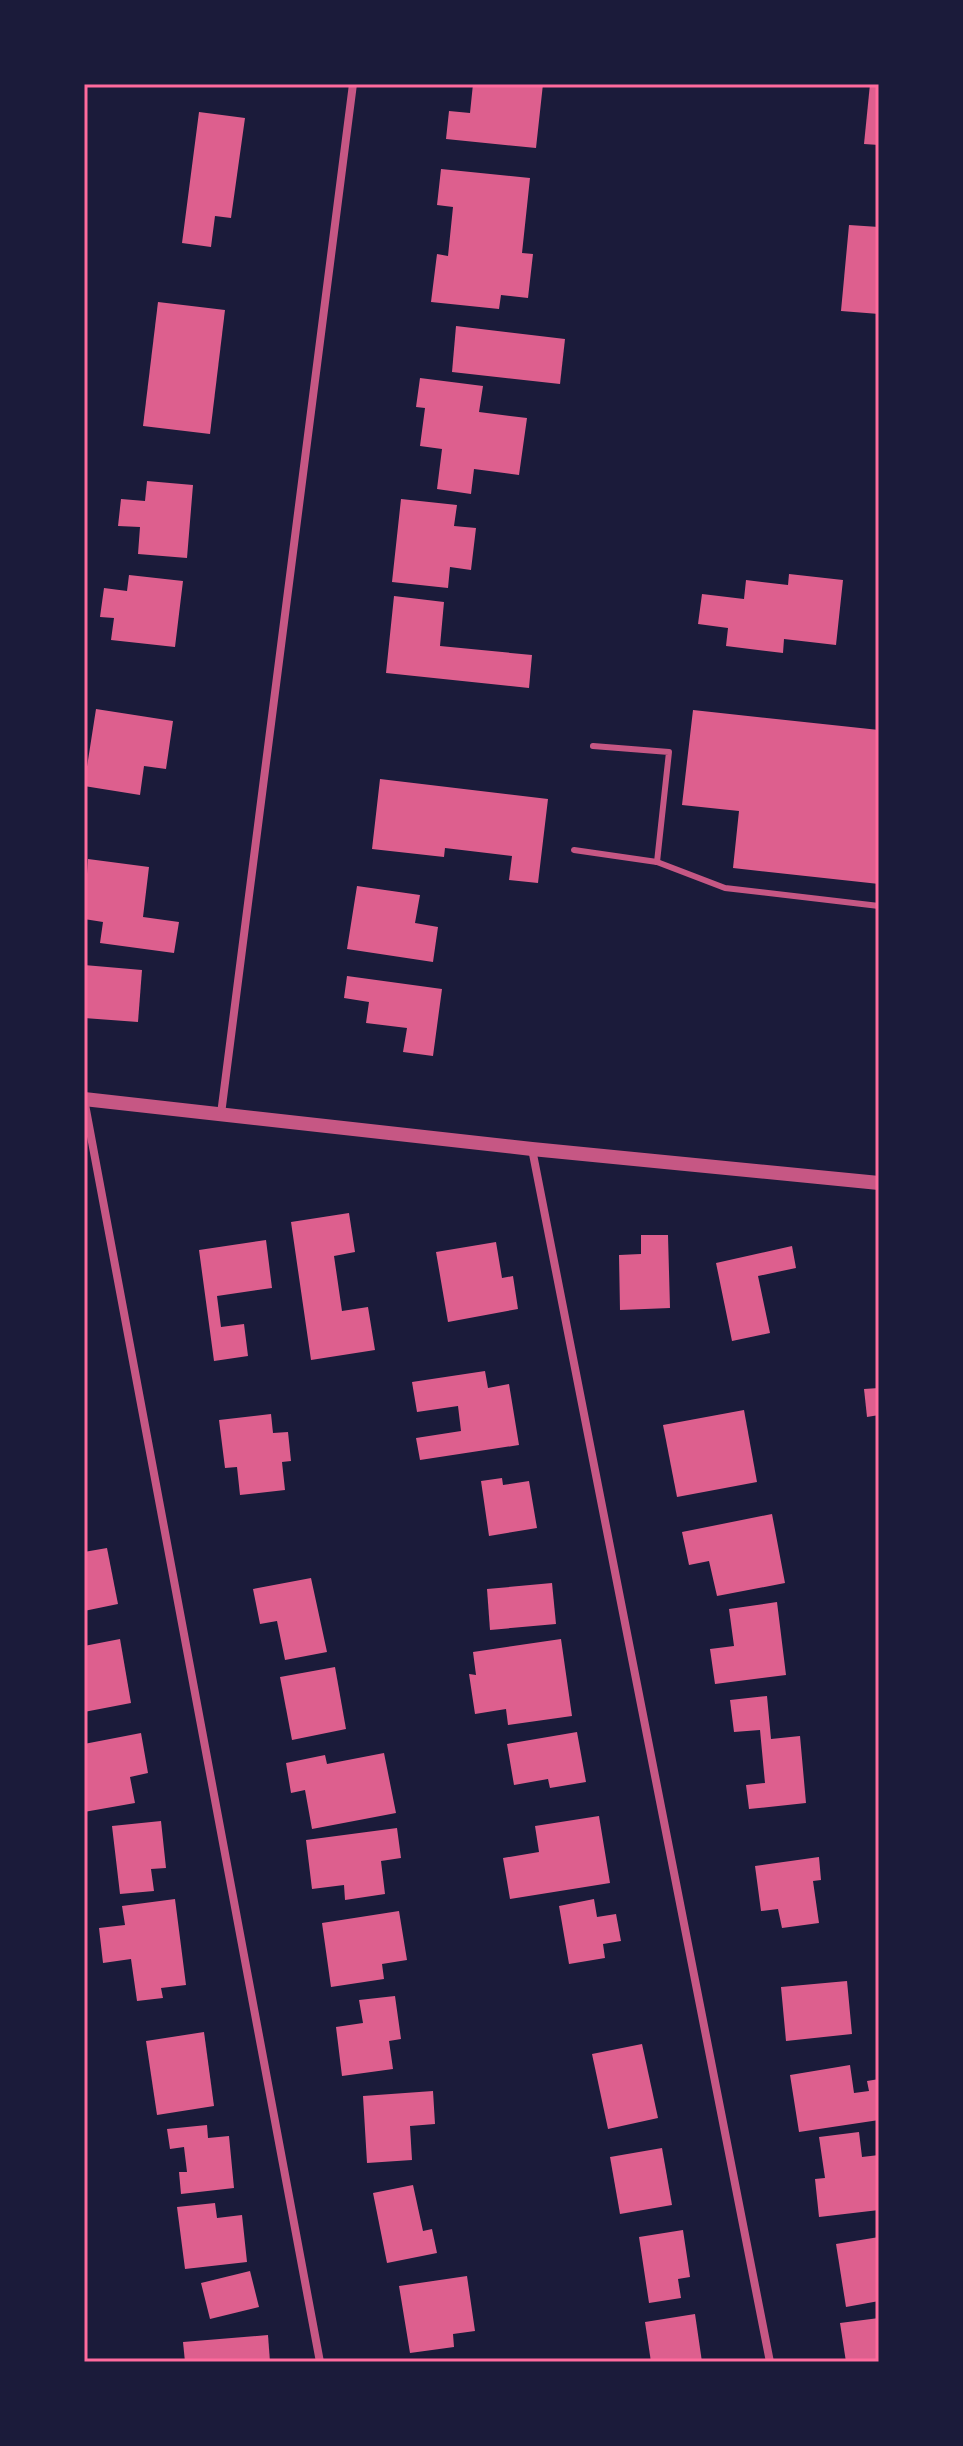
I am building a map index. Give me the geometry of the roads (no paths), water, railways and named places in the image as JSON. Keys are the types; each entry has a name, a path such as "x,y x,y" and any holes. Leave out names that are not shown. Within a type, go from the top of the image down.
{"street":[{"path":"221,1114 353,84"},
{"path":"320,2362 84,1099 532,1149 879,1183"},
{"path":"532,1149 770,2362"}],"lane":[{"path":"593,746 669,752 657,862"},
{"path":"574,850 657,862 725,888 879,906"}]}
